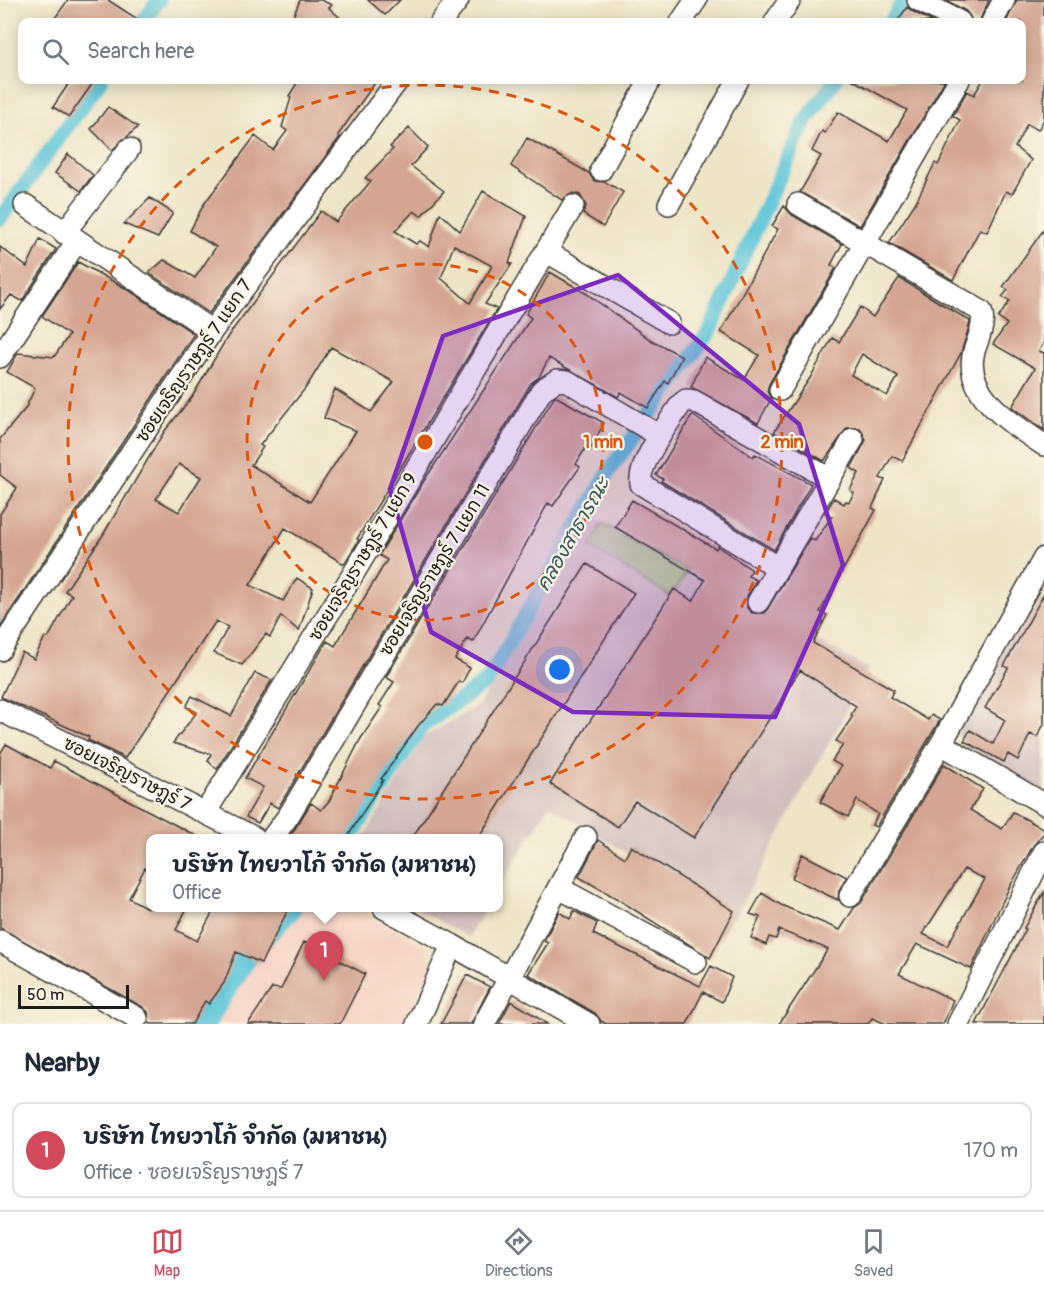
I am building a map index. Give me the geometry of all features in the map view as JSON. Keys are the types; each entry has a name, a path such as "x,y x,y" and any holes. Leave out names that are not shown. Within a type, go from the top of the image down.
{"street":[{"path":"444,18 458,0"},
{"path":"685,18 696,0"},
{"path":"778,18 790,0"},
{"path":"918,0 952,18"},
{"path":"994,18 1004,0"},
{"name":"ซอยเจริญราษฎร์ 7 แยก 7","path":"0,650 212,331 395,84"},
{"path":"601,170 648,84"},
{"path":"669,204 736,84"},
{"path":"780,390 957,84"},
{"path":"0,357 71,237 129,149"},
{"path":"798,204 981,311 983,320 973,365 983,394 993,410 1044,445"},
{"path":"25,205 212,331"},
{"name":"ซอยเจริญราษฎร์ 7 แยก 9","path":"205,813 573,206"},
{"path":"547,252 669,323"},
{"name":"ซอยเจริญราษฎร์ 7 แยก 11","path":"275,834 289,815 542,390 557,380 567,381 656,434"},
{"path":"777,567 640,484 640,473 656,434 681,404 686,400 694,401 830,479"},
{"path":"758,602 854,439"},
{"path":"850,896 941,744 1044,558"},
{"name":"ซอยเจริญราษฎร์ 7","path":"0,710 247,834"},
{"path":"941,744 1044,804"},
{"path":"484,1024 586,837"},
{"path":"958,1024 1044,852"},
{"path":"559,888 696,962"},
{"path":"391,912 589,1024"},
{"path":"0,941 137,1018"},
{"path":"417,1024 452,945"}],"highlighted area":[{"path":"618,275 799,424 843,565 775,717 573,712 431,632 390,489 443,336"}],"shaded area":[{"path":"595,519 869,669 733,920 550,805 503,880 503,834 365,834 424,737 479,704"},
{"path":"1044,576 1044,792 970,752 961,741 957,730"},
{"path":"291,912 366,912 423,946 433,965 404,1024 210,1024 252,952"},
{"path":"423,912 484,912 468,937"}],"green space":[{"path":"602,523 688,571 676,590 674,589 670,596 590,547"}],"building":[{"path":"68,0 108,0 136,18 55,18"},
{"path":"300,0 321,0 332,5 329,8 340,18 293,18"},
{"path":"368,0 400,0 385,15"},
{"path":"946,0 989,0 981,18 970,18 966,11"},
{"path":"1017,0 1044,0 1044,119 1038,130 1027,124 1015,147 1031,160 1012,194 1006,191 987,232 980,229 953,280 889,243 916,202 935,163 938,165 960,120 953,116 967,91 974,95 981,84 1026,84 1026,18 1008,18"},
{"path":"907,7 925,18 900,18"},
{"path":"68,84 92,84 69,117 53,107"},
{"path":"296,84 374,84 338,135 340,137 209,313 149,273 164,260 195,278 216,247 190,231 204,204 255,136 273,150 287,131 282,127 291,98 289,96"},
{"path":"860,84 943,84 860,226 800,192 821,156 812,151 822,131 825,133 838,112 889,141 907,110"},
{"path":"108,107 138,127 112,150 91,129"},
{"path":"409,128 428,147 411,166 444,191 421,216 414,211 395,231 416,244 420,241 429,247 440,213 460,231 483,191 526,216 509,263 512,264 485,304 497,309 344,564 285,528 250,585 283,601 297,578 313,588 299,631 281,616 270,637 266,634 242,665 214,653 228,627 216,621 125,758 88,740 89,737 1,697 22,652 34,659 45,637 48,638 72,595 65,591 103,535 164,432 192,397 228,336 321,211 336,222 371,181 365,178 393,149 390,147","holes":["454,245 492,266 470,303 441,278","331,347 394,382 371,412 335,389 324,418 356,431 310,502 251,465 263,447 260,445 307,386","179,464 201,477 179,512 156,499"]},
{"path":"527,138 589,173 594,181 605,182 623,192 603,227 583,214 586,206 580,195 573,193 562,200 511,166"},
{"path":"68,154 93,175 81,191 55,173"},
{"path":"150,198 173,213 158,238 124,224"},
{"path":"784,206 792,215 842,244 831,265 836,268 769,384 767,391 771,399 758,423 691,387 705,357 744,380 759,355 721,332 778,229 772,226"},
{"path":"1044,229 1044,342 1039,351 1044,353 1044,430 1012,407 1035,368 993,344 1007,324 998,318 1010,301 1002,297 1008,290 1003,287"},
{"path":"40,239 56,249 22,301 11,295 0,309 0,247 27,267"},
{"path":"78,262 127,289 194,334 0,627 0,514 17,488 0,475 0,439 25,409 35,388 7,372 18,353 54,357 69,335 42,316"},
{"path":"550,272 587,294 651,340 682,356 668,383 665,381 648,408 621,392 618,397 549,358 539,377 531,383 278,808 270,803 258,823 246,817 263,787 245,778 327,641 335,646 375,580 387,560 379,555 422,484 531,318 526,314"},
{"path":"899,278 970,321 961,353 902,461 892,456 880,478 885,480 872,508 876,510 820,612 827,615 813,643 894,690 890,697 928,720 931,715 940,720 876,827 872,825 878,814 857,800 848,817 820,802 841,766 832,761 843,745 836,741 853,716 851,715 856,706 800,670 694,838 635,801 618,827 550,784 674,589 693,601 705,580 615,527 632,500 716,549 717,546 752,570 748,576 756,580 747,596 747,608 752,613 765,613 810,538 815,541 832,516 825,513 834,498 844,504 846,501 849,502 854,493 850,490 859,473 851,468 866,440 860,428 847,428 824,461 774,432 810,378 832,338 839,342 860,307 873,317","holes":["862,354 898,377 887,396 851,375"]},
{"path":"555,396 604,423 590,450 586,447 576,464 580,467 553,506 548,503 473,642 467,639 455,659 470,668 462,683 459,681 443,706 437,704 418,726 381,779 383,780 349,834 292,834 311,803 321,810 329,801 360,740 382,707 379,705 394,682 386,677"},
{"path":"692,415 753,457 755,454 811,484 774,550 661,481 663,479 656,475"},
{"path":"587,564 634,593 481,834 415,834"},
{"path":"1044,594 1044,724 1037,737 1030,734 1018,760 1008,754 1004,762 964,741 970,730 993,744 1005,720 985,708 1008,668 1004,666"},
{"path":"255,673 272,680 217,769 208,761 211,754 173,743 197,712 186,707 192,696 231,716"},
{"path":"6,744 50,768 54,761 192,834 146,834 146,868 129,898 146,907 146,912 185,912 176,930 197,941 213,912 287,912 261,963 236,952 224,983 209,1004 205,1001 192,1024 151,1024 148,1012 143,1007 0,928 0,754"},
{"path":"944,764 983,789 970,810 1002,829 1013,812 1044,829 1044,833 1033,846 1008,890 971,969 917,944 899,974 953,1000 943,1024 886,1024 872,1018 868,1024 779,1024 828,949 779,930 776,939 769,937 766,945 751,938 760,917 750,914 762,893 781,905 840,930 854,908 861,903","holes":["964,869 985,879 947,946 923,934"]},
{"path":"598,840 625,858 631,846 734,911 710,958 579,877"},
{"path":"802,854 847,877 839,890 838,900 792,878"},
{"path":"1044,892 1044,1024 976,1024 1026,929 1024,928"},
{"path":"574,911 597,923 593,934 700,986 711,966 732,977 722,1002 703,992 687,1024 606,1024 601,1021 595,1013 528,974 548,943 544,941 559,912 570,919"},
{"path":"304,942 365,974 340,1024 248,1024 272,988 281,989"},
{"path":"467,975 490,987 471,1024 441,1024"},
{"path":"511,1001 523,1008 547,1024 499,1024"}],"waterway":[{"path":"146,18 159,0"},
{"name":"คลองสาธารณะ","path":"893,18 904,0"},
{"path":"0,219 98,84"},
{"name":"คลองสาธารณะ","path":"353,834 422,726 487,681 611,468 709,332 803,125 832,84"},
{"name":"คลองสาธารณะ","path":"201,1024 250,947 284,912"}],"place":[{"name":"บริษัท ไทยวาโก้ จำกัด (มหาชน)","path":"324,981"}]}
